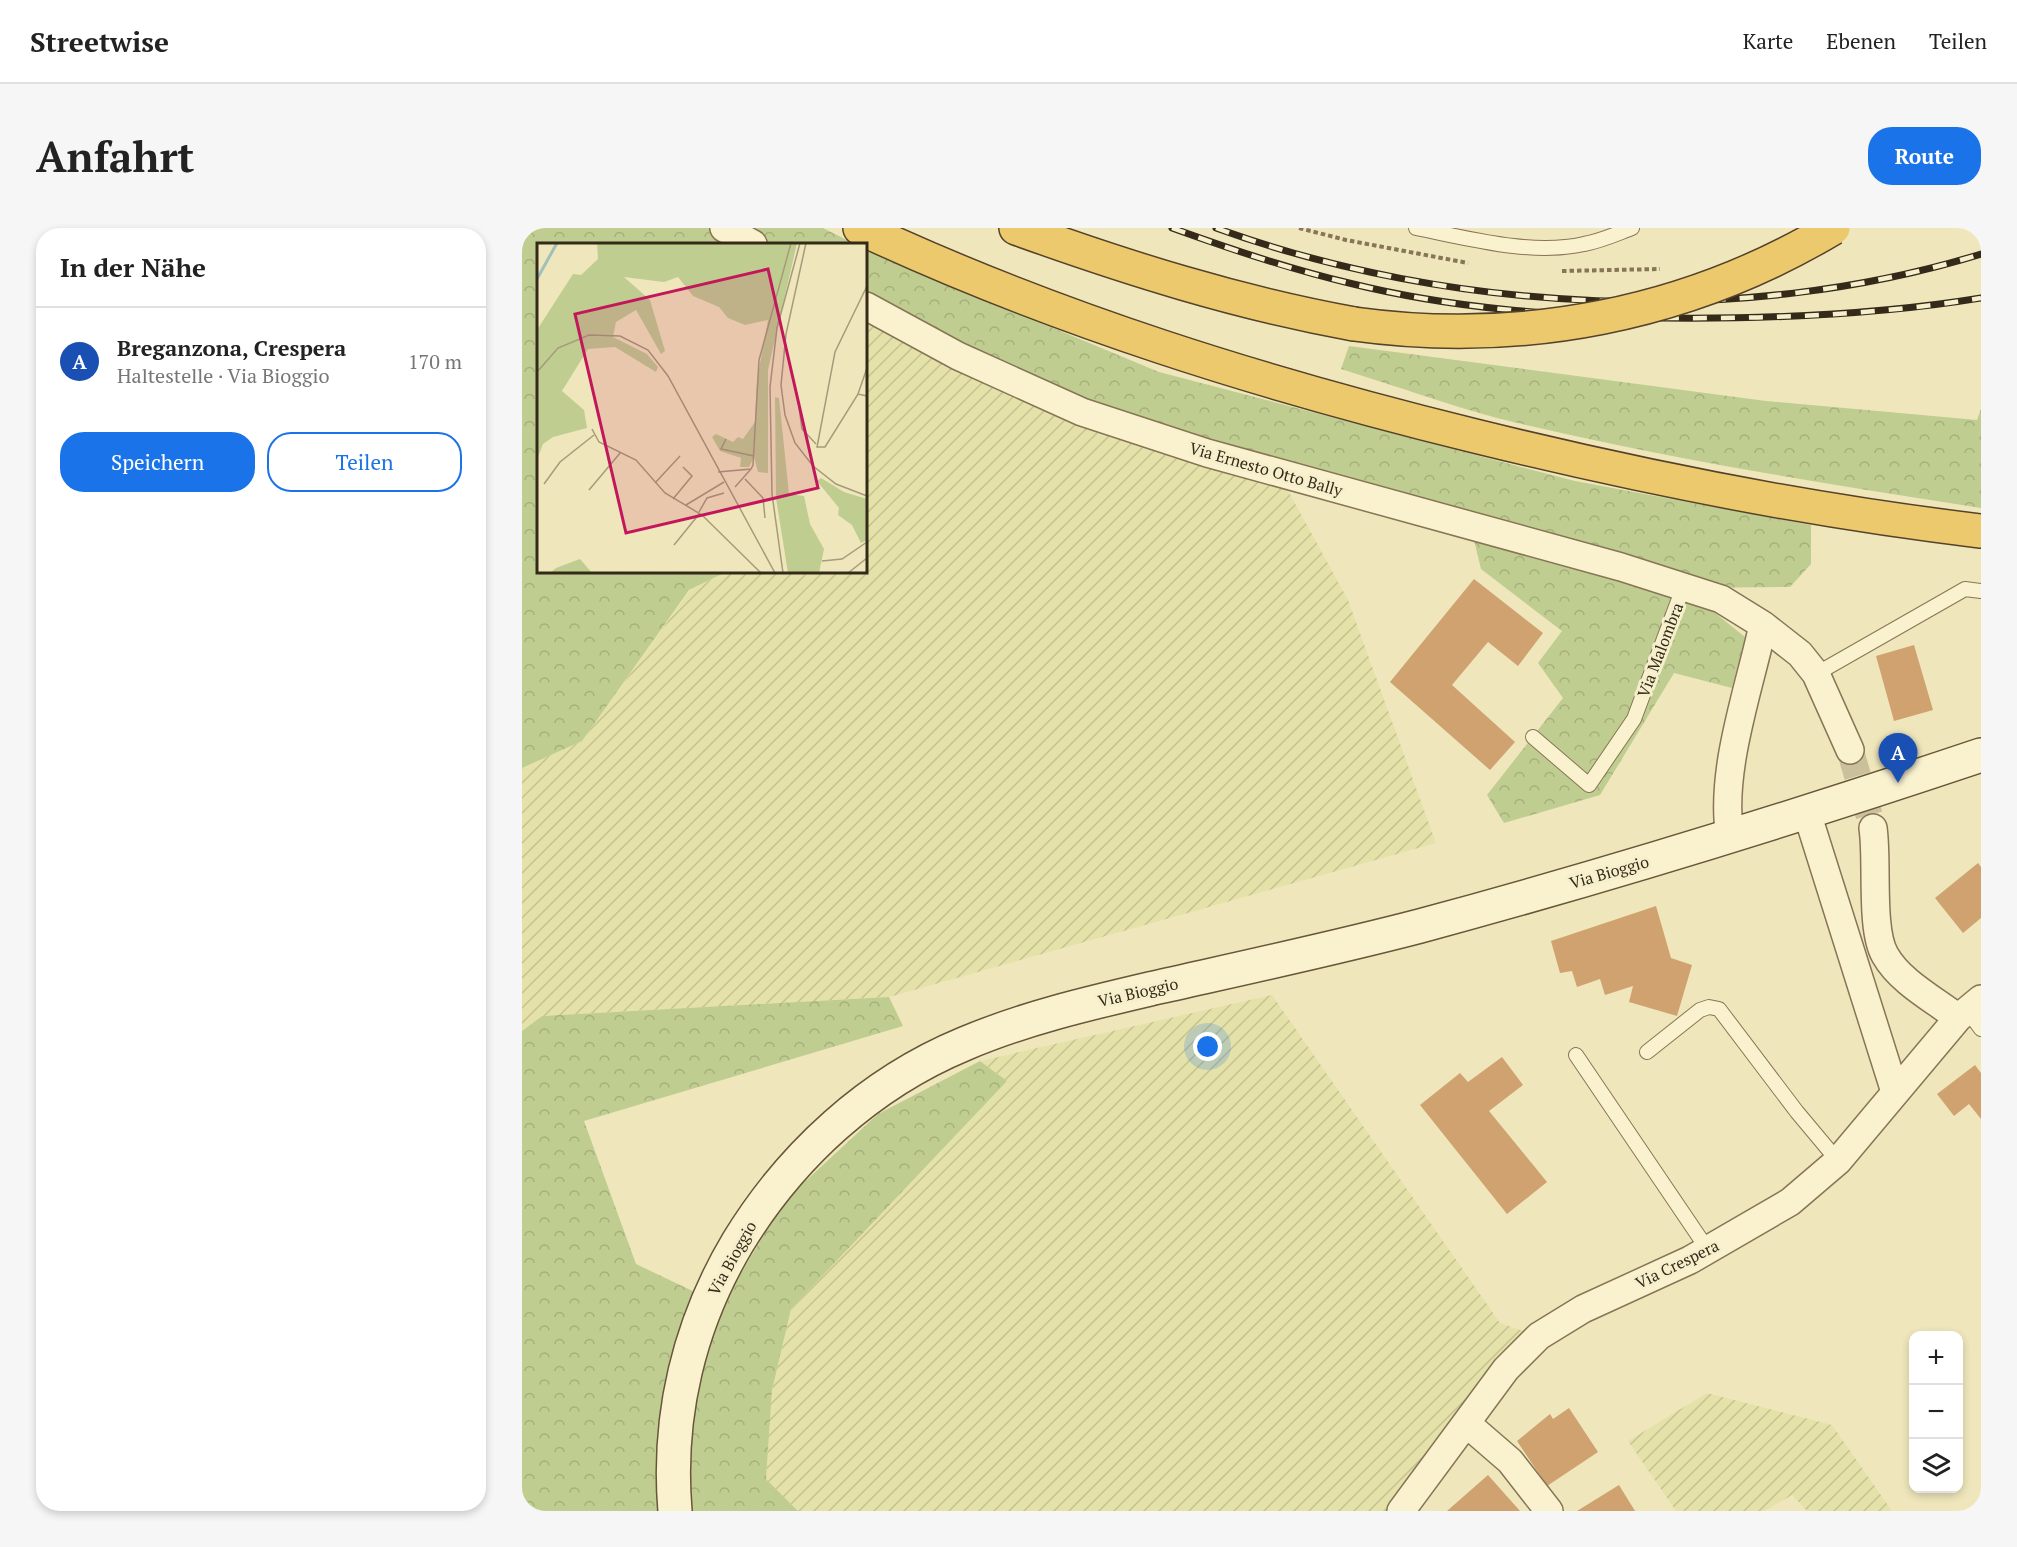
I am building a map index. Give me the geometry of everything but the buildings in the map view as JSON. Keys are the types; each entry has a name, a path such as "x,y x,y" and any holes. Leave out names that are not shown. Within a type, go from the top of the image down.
{"highway":[{"path":"860,228 1034,303 1155,346 1270,382 1386,414 1635,473 1783,501 1981,531"},
{"path":"1016,228 1213,293 1276,309 1354,324 1428,331 1506,332 1607,318 1658,305 1724,282 1769,263 1833,228"}],"main road":[{"name":"Via Bioggio","path":"675,1511 673,1455 684,1372 693,1338 727,1262 762,1206 798,1160 860,1105 897,1079 965,1043 1048,1015 1418,927 1730,837 1981,755"}],"street":[{"path":"724,228 751,243"},
{"name":"Via Ernesto Otto Bally","path":"867,307 958,356 1082,412 1207,453 1621,567 1683,588"},
{"name":"Via Malombra","path":"1683,588 1721,599 1763,626"},
{"path":"1730,837 1726,816 1730,773 1763,626 1800,654 1816,674 1850,750"},
{"path":"1807,813 1895,1092"},
{"name":"Via Crespera","path":"1401,1511 1506,1369 1539,1336 1583,1309 1708,1250 1790,1202 1838,1161 1895,1092 1972,1014 1904,976 1892,965 1881,947 1873,828"},
{"path":"1466,1423 1510,1461 1549,1511"}],"lane":[{"path":"1416,228 1498,244 1561,247 1583,245 1632,228"},
{"name":"Via Malombra","path":"1533,737 1589,785 1634,718 1683,588"},
{"path":"1816,674 1965,589 1981,591"},
{"path":"1647,1052 1700,1010 1709,1007 1719,1010 1797,1112 1838,1161"},
{"path":"1576,1055 1708,1250"}],"shaded area":[{"path":"867,308 1280,476 1348,600 1436,843 889,997 542,1016 522,1031 522,768 582,741 690,590 724,573 867,573"},
{"path":"1272,995 1500,1323 1539,1336 1401,1511 798,1511 766,1479 772,1390 791,1309 1007,1081 980,1061"},
{"path":"1707,1393 1832,1425 1892,1511 1807,1511 1792,1495 1765,1511 1676,1511 1628,1441"}],"green space":[{"path":"522,228 823,228 853,243 537,243 537,573 724,573 689,590 582,741 522,768"},
{"path":"867,250 1159,372 1575,481 1811,525 1811,564 1790,587 1684,588 1745,637 1732,688 1674,673 1600,795 1504,823 1487,795 1563,698 1538,663 1562,631 1481,569 1471,528 1206,455 867,308"},
{"path":"1349,346 1766,401 1977,420 1981,409 1981,508 1678,457 1497,418 1341,369"},
{"path":"889,997 903,1026 584,1121 636,1264 722,1305 784,1201 878,1114 980,1061 1007,1081 791,1309 772,1390 766,1479 798,1511 522,1511 522,1031 542,1016"}],"tunnel":[{"path":"1850,750 1873,828"}],"railway":[{"path":"1172,228 1260,258 1349,283 1427,299 1506,310 1624,317 1744,318 1863,312 1981,298"},
{"path":"1216,228 1306,257 1401,278 1498,293 1597,301 1696,301 1794,293 1889,278 1981,254"}],"place":[{"name":"Breganzona, Crespera","path":"1898,783"}]}
